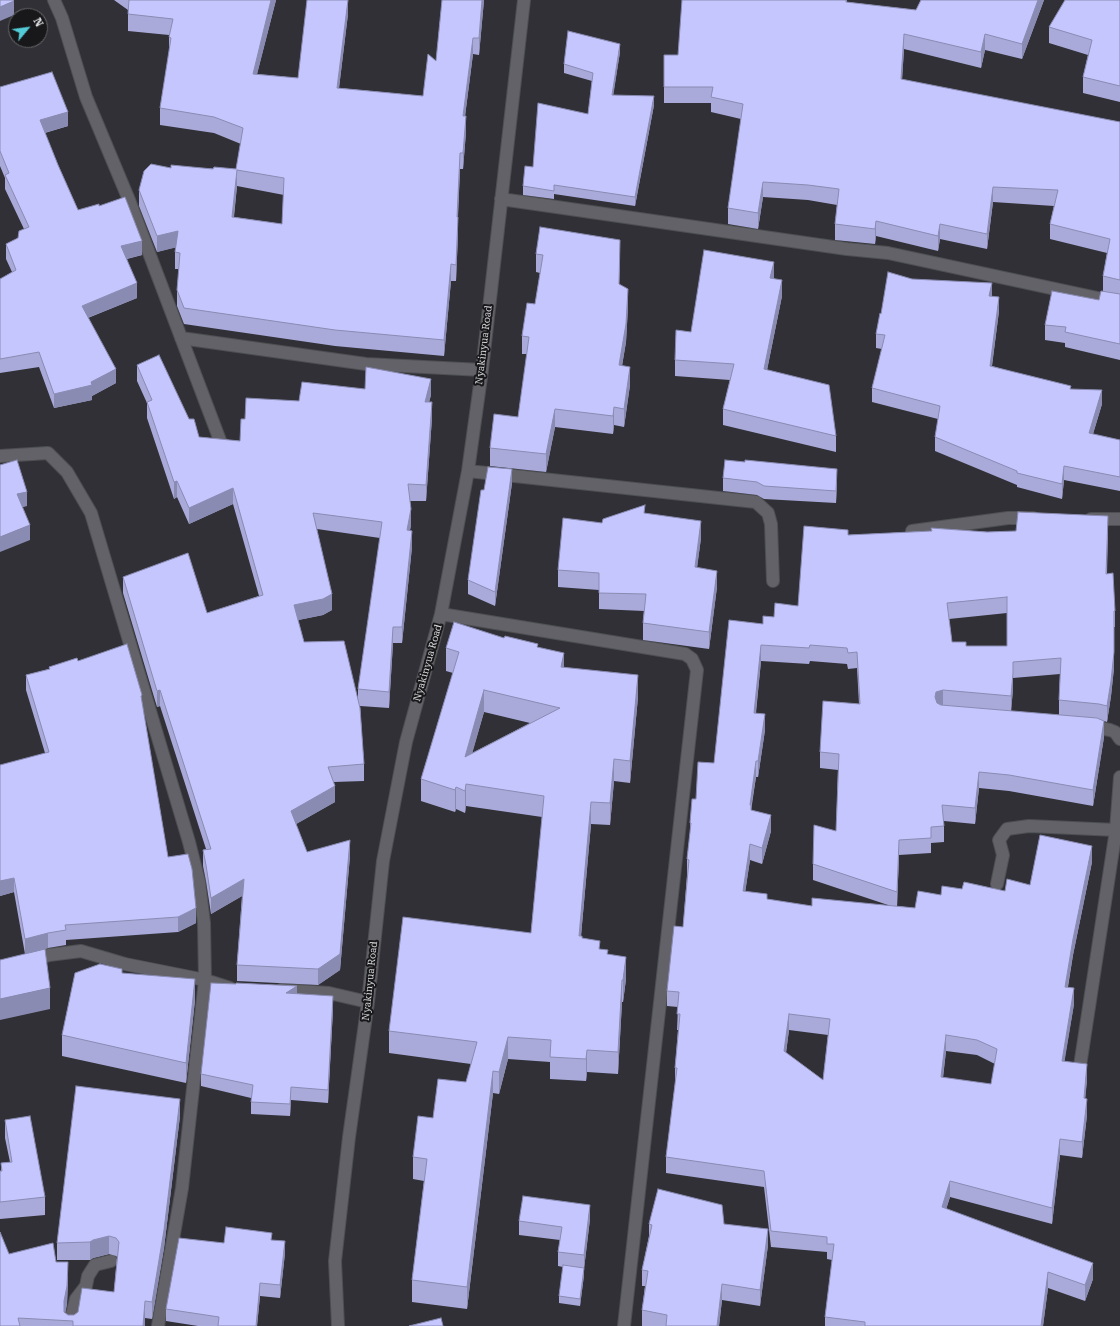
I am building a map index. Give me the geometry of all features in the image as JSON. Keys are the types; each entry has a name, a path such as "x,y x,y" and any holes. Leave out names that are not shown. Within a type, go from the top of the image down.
{"street":[{"path":"54,0 62,18 86,97 129,200 221,443"},
{"name":"Nyakinyua Road","path":"338,1326 335,1261 349,1137 368,1002 383,861 406,742 442,614 468,471 482,370 524,0"},
{"path":"501,199 888,253 1120,303"},
{"path":"181,338 366,364 482,370"},
{"path":"0,456 48,453 67,472 92,513 189,842 199,882 204,923 205,980 182,1188 158,1326"},
{"path":"468,471 756,502 768,513 771,524 773,581"},
{"path":"912,531 1008,518 1046,518"},
{"path":"1076,519 1120,519"},
{"path":"442,614 685,654 692,660 697,670 624,1326"},
{"path":"1074,725 1098,727 1110,730 1115,732 1120,739"},
{"path":"1080,1066 1118,831 1120,777"},
{"path":"997,884 1003,855 999,840 1007,829 1029,826 1118,831"},
{"path":"0,970 49,955 81,952 125,964 205,980 231,988 239,988"},
{"path":"270,990 329,993 368,1002"},
{"path":"71,1326 76,1299 86,1286 88,1276 95,1265 111,1261"}],"building":[{"path":"0,0 13,0 14,1 0,7"},
{"path":"129,0 271,0 253,74 298,78 307,0 348,0 337,88 423,96 428,54 436,61 442,0 482,0 479,38 473,38 463,116 466,116 463,153 460,153 456,265 451,264 444,340 335,330 184,308 177,290 180,253 175,252 178,231 157,236 139,190 144,171 151,164 171,168 171,165 213,169 214,167 236,169 243,128 214,117 160,108 171,38 169,37 173,19 128,14","holes":["237,170 284,178 282,224 232,217"]},
{"path":"682,0 846,0 846,2 916,10 921,0 1038,0 1022,44 985,34 981,52 904,34 901,79 1120,122 1120,280 1103,276 1110,239 1050,224 1058,190 993,187 987,234 940,224 938,236 876,221 875,229 835,224 839,189 808,185 763,182 758,213 728,208 743,104 711,97 713,87 664,87 664,55 678,55"},
{"path":"1065,0 1120,0 1120,86 1083,77 1092,40 1049,27"},
{"path":"568,31 620,44 612,95 654,96 635,197 554,185 554,191 523,186 525,166 533,167 538,103 588,114 593,73 564,64"},
{"path":"52,72 68,112 40,120 78,210 99,204 99,206 125,197 142,241 121,246 137,283 82,306 116,369 91,382 92,385 54,394 39,352 0,359 0,279 16,270 6,244 18,238 19,231 29,227 5,175 9,173 0,151 0,87"},
{"path":"540,227 620,240 619,284 628,289 626,324 619,365 630,367 624,409 614,407 613,416 555,409 546,454 490,448 494,414 518,417 529,337 522,336 527,303 535,304 543,255 536,254"},
{"path":"704,250 774,262 770,278 782,280 764,369 829,385 836,436 723,409 734,364 675,360 676,330 691,332"},
{"path":"888,272 912,279 992,283 989,296 999,297 990,366 1071,386 1070,389 1102,390 1089,433 1120,440 1120,477 1064,466 1062,484 1017,473 1017,471 935,437 940,406 872,388 885,335 876,334"},
{"path":"1052,291 1099,300 1101,291 1120,294 1120,344 1065,332 1066,327 1045,325"},
{"path":"159,355 189,419 194,419 199,437 240,441 241,419 245,419 246,398 299,401 302,382 365,389 366,367 431,379 425,402 432,402 426,485 408,484 411,509 407,530 412,531 402,627 393,627 389,692 358,689 382,522 313,513 332,594 323,599 294,605 304,642 344,641 360,708 364,764 328,767 335,786 291,811 307,852 350,840 340,954 318,969 237,965 244,879 211,898 203,850 211,849 160,690 157,691 123,577 188,553 207,613 263,595 233,488 189,508 177,481 174,482 147,402 152,400 137,365"},
{"path":"17,460 27,492 17,494 30,525 0,537 0,465"},
{"path":"725,460 745,462 745,460 837,469 836,491 764,486 757,482 723,478"},
{"path":"488,467 512,469 495,592 468,580 481,490 484,490"},
{"path":"645,505 644,513 701,521 695,567 717,571 709,632 643,623 646,594 599,593 599,573 558,570 563,518 602,523 603,519"},
{"path":"1018,512 1108,516 1106,574 1113,573 1115,611 1114,652 1107,706 1059,700 1061,658 1013,662 1011,696 943,690 936,692 935,697 937,703 941,705 1097,718 1104,721 1093,790 1009,775 979,772 975,808 942,805 944,826 931,827 931,838 899,840 897,892 813,864 814,825 836,831 839,754 820,752 823,701 860,704 857,652 848,653 847,648 810,645 809,648 761,645 754,713 765,714 758,761 756,761 750,805 751,810 771,815 762,848 750,844 743,891 767,894 767,899 812,906 812,898 915,908 918,891 941,895 942,886 962,889 964,882 1005,891 1007,879 1030,885 1040,835 1092,846 1065,987 1074,988 1062,1061 1087,1064 1084,1098 1087,1099 1082,1142 1060,1139 1052,1208 950,1181 942,1207 1093,1263 1085,1285 1048,1272 1041,1326 865,1326 865,1322 825,1317 834,1244 827,1244 827,1237 771,1231 764,1171 666,1157 677,1068 675,1068 680,1014 677,1014 679,992 667,991 674,926 683,927 689,860 687,859 692,799 696,799 698,762 714,763 729,620 763,624 763,616 774,617 775,603 798,606 804,526 848,530 848,535 932,531 931,528 987,532 1016,531","holes":["1007,597 1007,646 966,646 966,642 952,642 947,603","789,1014 830,1019 823,1080 784,1051","946,1035 977,1040 997,1049 991,1084 941,1077"]},
{"path":"454,622 504,638 505,636 538,644 537,647 564,653 561,667 638,675 630,761 614,759 610,803 591,802 579,936 582,936 582,938 600,941 599,949 608,950 607,954 626,957 622,980 618,1052 587,1050 586,1059 550,1057 551,1040 508,1037 499,1072 493,1071 467,1287 412,1280 427,1159 413,1157 418,1116 433,1118 438,1079 466,1082 477,1042 389,1031 403,917 531,933 544,796 466,784 465,791 456,787 455,790 421,779 459,652 446,648","holes":["484,690 560,708 465,757"]},
{"path":"127,644 142,695 168,857 188,854 192,869 196,908 178,917 65,925 66,930 25,939 14,878 0,881 0,765 49,752 26,675 50,669 49,667 77,658 78,661"},
{"path":"45,949 50,988 0,999 0,960"},
{"path":"100,964 122,969 122,973 195,979 186,1063 62,1035 75,973"},
{"path":"211,983 297,986 286,993 333,996 328,1090 291,1087 290,1104 251,1102 253,1085 201,1074"},
{"path":"76,1086 180,1099 164,1230 152,1302 145,1301 143,1326 73,1326 73,1321 18,1318 20,1326 0,1326 0,1232 9,1254 53,1243 56,1262 68,1262 64,1312 68,1315 74,1315 78,1312 82,1288 114,1292 119,1242 116,1238 109,1236 90,1242 57,1243"},
{"path":"30,1116 45,1197 0,1202 0,1171 2,1171 1,1163 12,1162 5,1120"},
{"path":"658,1189 722,1205 724,1224 768,1229 760,1290 722,1284 717,1326 666,1326 667,1315 642,1310 648,1271 642,1270 652,1225 649,1224"},
{"path":"523,1196 590,1205 584,1255 558,1252 562,1227 519,1221"},
{"path":"226,1227 272,1233 271,1240 285,1241 280,1285 260,1283 256,1326 218,1326 219,1317 166,1309 179,1238 224,1243"},
{"path":"563,1265 584,1268 580,1299 559,1296"},
{"path":"441,1318 443,1326 409,1326"}]}
